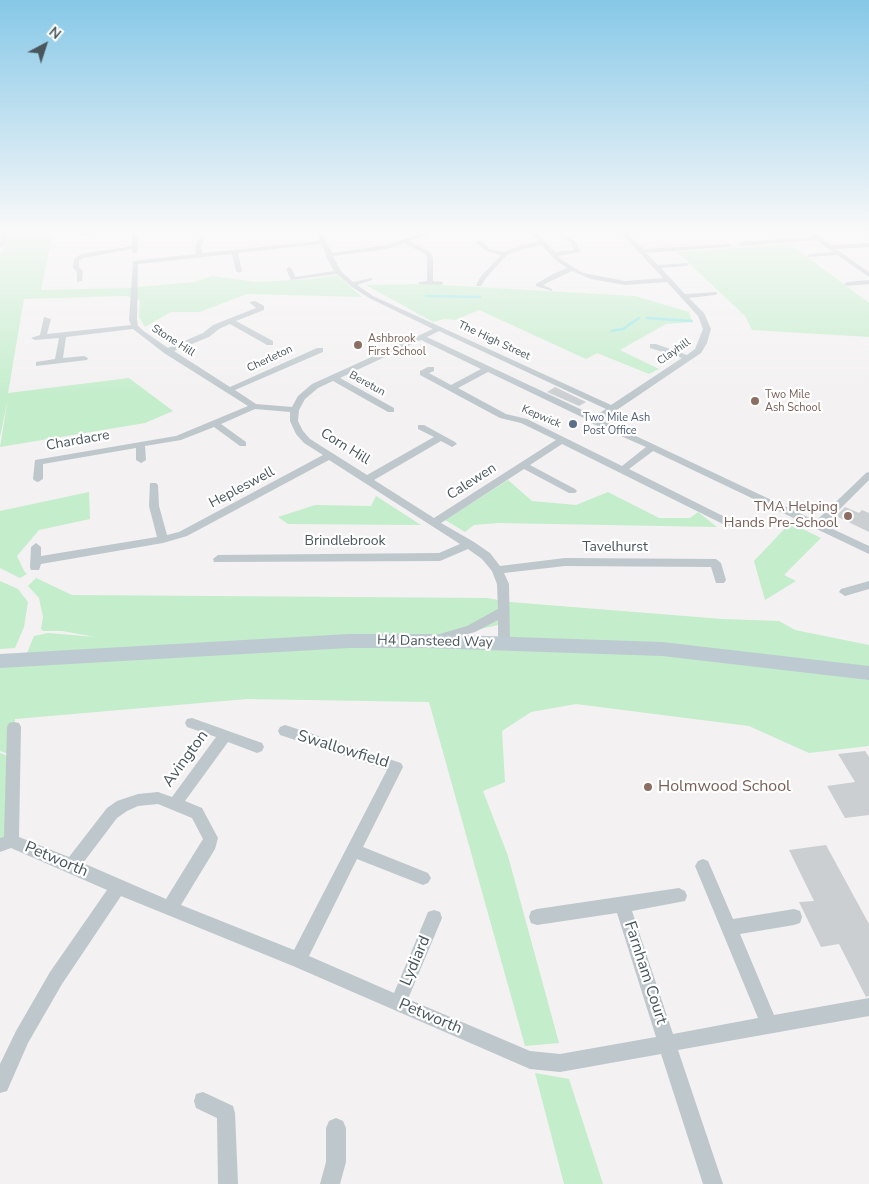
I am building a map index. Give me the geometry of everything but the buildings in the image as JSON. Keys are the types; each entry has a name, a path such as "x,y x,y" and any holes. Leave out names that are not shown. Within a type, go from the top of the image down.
{"street":[{"name":"Stone Hill","path":"134,288 133,320 135,327 142,334 254,406 295,410"},
{"name":"The High Street","path":"359,288 393,308 610,408"},
{"path":"546,288 550,290"},
{"name":"Clayhill","path":"610,408 689,358 698,351 703,343 706,330 701,315 678,288"},
{"path":"685,296 715,293"},
{"path":"167,351 206,335 216,326 265,308 253,302"},
{"path":"47,319 39,338 135,327"},
{"path":"230,320 270,344"},
{"path":"295,410 301,398 315,386 438,329"},
{"path":"59,361 63,335"},
{"path":"421,338 869,550"},
{"path":"653,346 689,358"},
{"name":"Cherleton","path":"229,390 320,350"},
{"path":"39,364 84,358"},
{"name":"Kepwick","path":"431,368 422,373 503,416 524,421 731,524"},
{"path":"450,389 487,369"},
{"name":"Beretun","path":"333,377 391,410"},
{"name":"Chardacre","path":"38,479 34,463 178,438 254,406"},
{"path":"594,420 610,408"},
{"name":"Corn Hill","path":"295,410 294,421 299,432 307,441 486,556 497,570 503,584 504,643"},
{"path":"215,424 244,444"},
{"path":"421,427 452,444"},
{"path":"368,479 441,438"},
{"name":"Calewen","path":"435,522 562,440"},
{"path":"140,445 142,460"},
{"path":"622,470 652,447"},
{"name":"Hepleswell","path":"36,548 35,565 163,540 204,524 331,455"},
{"path":"524,465 572,491"},
{"path":"818,525 869,476"},
{"path":"153,485 154,506 163,540"},
{"name":"Brindlebrook","path":"218,559 236,553 440,557 470,544"},
{"name":"Tavelhurst","path":"497,570 565,562 716,563 720,580"},
{"path":"845,592 869,585"},
{"path":"427,642 471,629 502,612"},
{"name":"H4 Dansteed Way","path":"2,661 349,641 504,643 662,649 869,673"},
{"name":"Avington","path":"192,723 257,747"},
{"name":"Petworth","path":"14,726 6,843 72,866 118,887 298,960 530,1060 560,1062 869,1006"},
{"name":"Swallowfield","path":"285,731 396,767 355,852 298,960"},
{"name":"Avington","path":"175,804 225,735"},
{"name":"Avington","path":"72,866 112,813 122,806 138,800 158,798 175,804 197,814 211,838 210,844 170,907"},
{"path":"355,852 423,878"},
{"path":"703,866 769,1025"},
{"path":"0,1084 22,1036 56,978 118,887"},
{"name":"Farnham Court","path":"536,917 679,896"},
{"name":"Farnham Court","path":"622,905 713,1184"},
{"path":"730,928 794,917"},
{"name":"Lydiard","path":"398,1003 434,918"},
{"path":"203,1101 226,1113 228,1184"},
{"path":"330,1184 336,1162 336,1128"}],"green space":[{"path":"0,288 41,288 41,290 352,288 362,297 247,294 200,312 171,312 145,327 139,317 140,300 126,296 24,299 8,393 129,378 173,411 145,423 0,447 8,398 0,437"},
{"path":"372,288 499,288 635,296 689,312 692,322 666,324 620,350 659,369 649,374 597,353 586,359 479,310 455,320 444,319 433,322"},
{"path":"716,288 849,288 869,303 869,337 752,330 745,316"},
{"path":"508,480 532,501 576,505 608,492 659,518 690,518 698,512 717,527 498,523 474,525 465,532 445,520"},
{"path":"89,492 90,519 39,530 17,556 27,574 20,578 0,568 0,511"},
{"path":"376,496 421,525 288,524 278,517 315,505 371,506"},
{"path":"790,523 821,538 784,575 796,581 765,600 754,561"},
{"path":"36,578 72,595 487,598 510,602 722,619 779,621 795,630 869,645 869,746 809,753 749,726 576,704 531,712 502,731 505,782 483,791 508,856 559,1043 525,1046 429,702 247,699 15,719 14,756 0,751 0,661 25,658 34,636 48,633 96,637 62,631 43,631 41,629 43,617 39,598 28,586","holes":["502,624 503,643 430,641"]},
{"path":"0,581 18,589 28,602 24,627 15,648 0,649"},
{"path":"0,753 8,756 11,841 0,845"},
{"path":"535,1073 569,1079 603,1184 564,1184"}],"waterway":[{"path":"426,296 480,297"},
{"path":"612,331 623,329 639,318"},
{"path":"647,318 692,321"}],"place":[{"name":"Ashbrook First School","path":"358,345"},
{"name":"Two Mile Ash School","path":"755,401"},
{"name":"Two Mile Ash Post Office","path":"573,424"},
{"name":"TMA Helping Hands Pre-School","path":"848,516"},
{"name":"Holmwood School","path":"648,787"}]}
